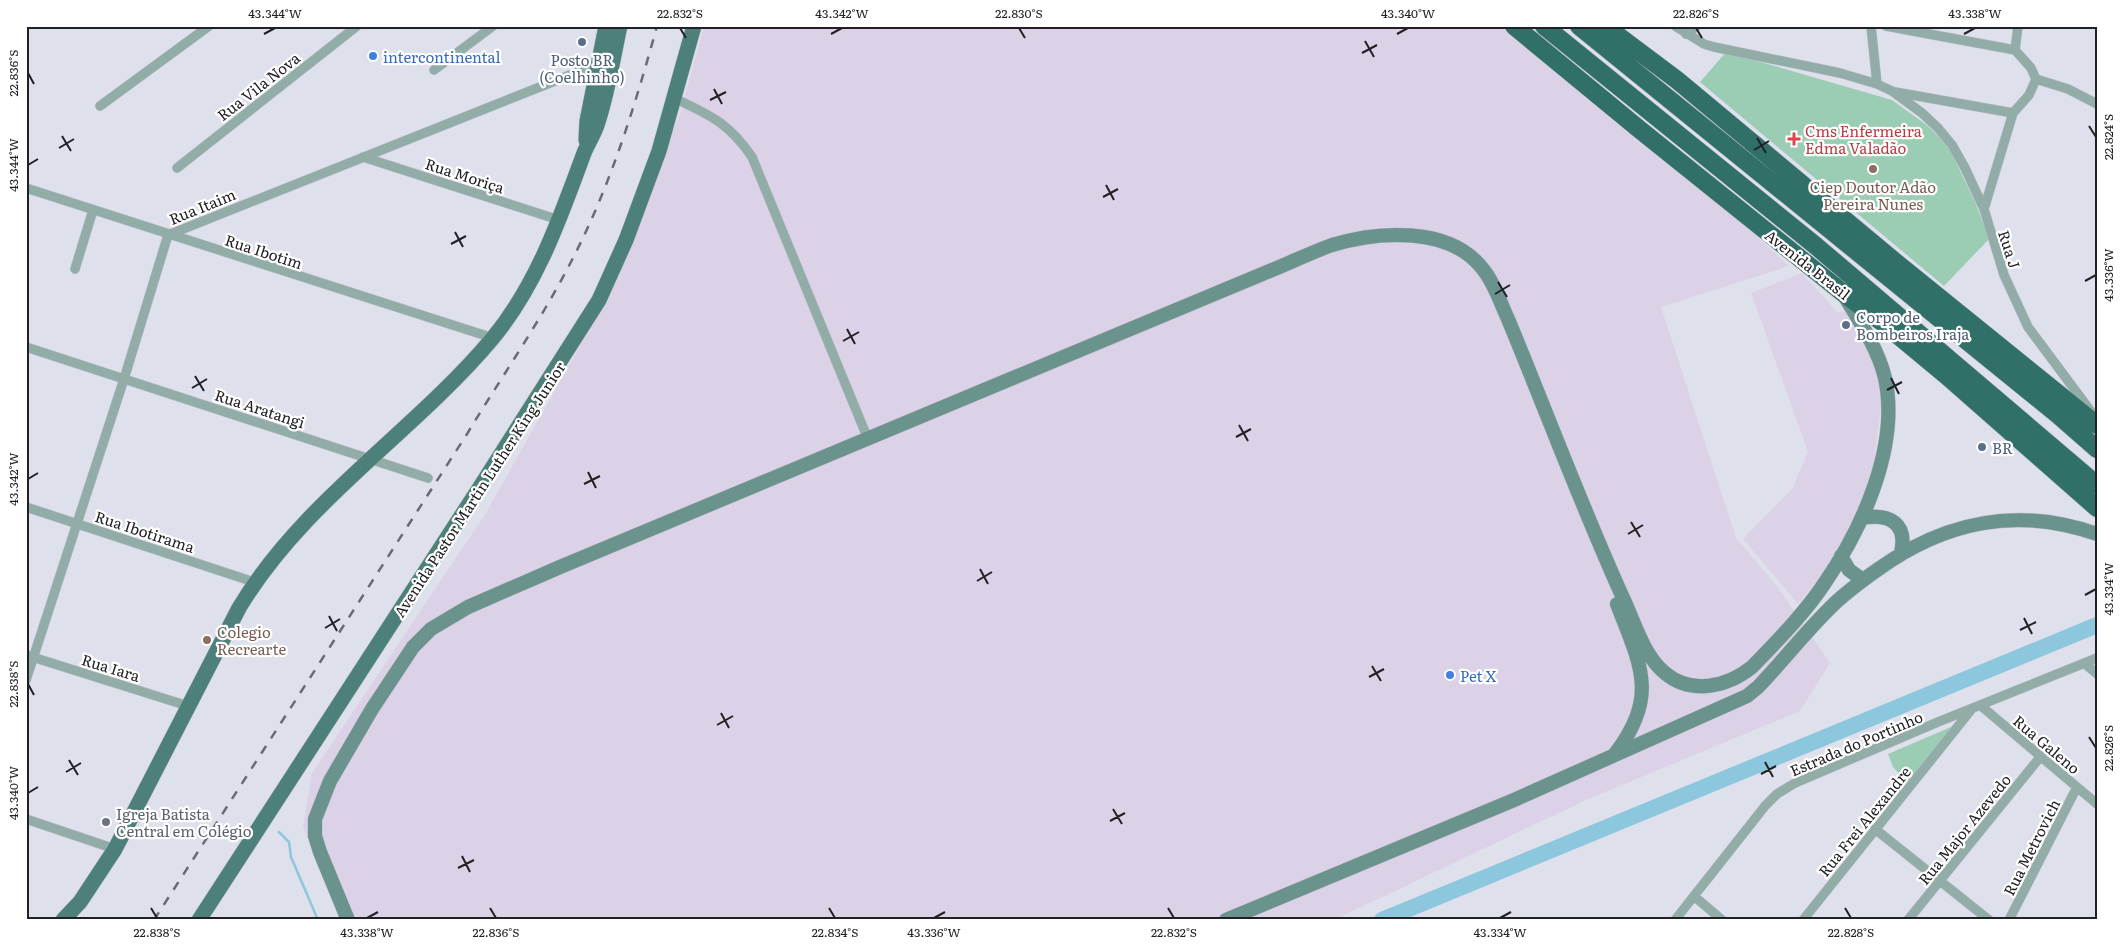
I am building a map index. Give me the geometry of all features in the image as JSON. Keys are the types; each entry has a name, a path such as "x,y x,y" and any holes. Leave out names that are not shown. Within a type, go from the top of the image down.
{"highway":[{"name":"Avenida Brasil","path":"1514,26 1842,292 1882,322 1947,376 2097,508"},
{"name":"Avenida Brasil","path":"1544,26 1816,246 2097,484"},
{"path":"1579,26 2057,414 2097,449"},
{"path":"1605,26 1677,80 1899,265 2097,424"},
{"path":"1682,162 1720,182 1803,248 1883,304"}],"main road":[{"path":"585,152 588,121 606,26"},
{"path":"63,920 89,890 115,849 254,582 298,530 493,338 528,287 559,220 574,185 585,152 598,124 620,26"},
{"name":"Avenida Pastor Martin Luther King Junior","path":"198,920 480,487 599,300 626,240 659,151 694,26"}],"street":[{"path":"100,106 209,26"},
{"name":"Rua Vila Nova","path":"177,168 357,26"},
{"path":"434,70 493,26"},
{"name":"Rua J","path":"1674,26 1686,34 1714,47 1840,74 1877,84 1892,91 1922,113 1952,145 1965,168 1984,209 2004,275 2028,327 2089,407 2097,424"},
{"path":"1686,34 1697,26"},
{"path":"1871,26 1877,84"},
{"path":"1886,26 2015,50 2031,68 2036,79 2029,95 2013,113 1984,209"},
{"path":"2015,50 2018,26"},
{"name":"Rua Itaim","path":"26,680 30,656 124,379 168,234 580,71 598,69"},
{"path":"2036,79 2068,89 2097,104"},
{"name":"Rua J","path":"1892,91 2013,113"},
{"path":"674,98 726,125 741,140 752,157 868,439"},
{"name":"Rua Moriça","path":"363,157 559,220"},
{"name":"Rua Ibotim","path":"26,188 493,338"},
{"path":"74,269 93,210"},
{"path":"348,920 320,852 315,836 315,819 330,781 372,709 413,647 431,629 468,607 543,574 1332,245 1390,235 1416,236 1442,242 1465,252 1482,268 1494,288 1508,319 1604,556 1644,644 1655,663 1674,680 1691,685 1708,687 1741,676 1764,654 1818,593 1862,518 1873,491 1884,450 1887,433 1888,398 1885,378 1870,339 1842,292"},
{"name":"Rua Aratangi","path":"26,347 428,478"},
{"name":"Rua Ibotirama","path":"26,507 254,582"},
{"path":"1862,518 1877,516 1892,520 1902,536 1901,553"},
{"path":"1226,920 1514,800 1747,696 1778,666 1828,610 1863,580 1901,553 1940,534 1963,526 2003,520 2048,522 2097,534"},
{"path":"1604,556 1606,578 1629,636 1641,674 1643,688 1642,697 1630,732 1615,755"},
{"path":"1841,556 1849,570 1863,580"},
{"name":"Rua Iara","path":"30,656 188,706"},
{"name":"Estrada do Portinho","path":"1675,920 1765,806 1778,794 1813,774 2097,658"},
{"path":"2084,663 2097,674"},
{"name":"Rua Frei Alexandre","path":"1803,920 1976,706"},
{"name":"Rua Galeno","path":"1976,706 2097,804"},
{"path":"1938,722 1945,726 1947,740"},
{"name":"Rua Major Azevedo","path":"1908,920 2040,756"},
{"name":"Rua Metrovich","path":"2009,920 2077,787"},
{"path":"26,819 115,849"},
{"path":"1875,829 1989,920"},
{"path":"1694,896 1722,920"}],"shaded area":[{"path":"704,26 1499,26 1743,224 1789,266 1661,307 1736,538 1777,586 1830,663 1800,711 1586,800 1334,920 341,920 303,826 312,773 486,513 577,351 680,114"},
{"path":"1802,273 1837,312 1850,311 1865,336 1881,385 1881,405 1870,496 1829,567 1798,604 1743,539 1792,489 1808,452 1751,293"}],"green space":[{"path":"1726,52 1892,100 1928,126 1951,152 1976,204 1989,239 1944,286 1700,82"},
{"path":"1958,724 1907,783 1893,767 1888,754"}],"waterway":[{"path":"1382,920 2097,625"},
{"path":"279,832 289,842 291,857 318,920"}],"railway":[{"path":"154,920 467,434 561,281 587,230 621,144 657,26"}],"place":[{"name":"Posto BR (Coelhinho)","path":"582,42"},
{"name":"intercontinental","path":"373,56"},
{"name":"Cms Enfermeira Edma Valadão","path":"1794,139"},
{"name":"Ciep Doutor Adão Pereira Nunes","path":"1873,169"},
{"name":"Corpo de Bombeiros Iraja","path":"1846,325"},
{"name":"BR","path":"1982,447"},
{"name":"Colegio Recrearte","path":"207,640"},
{"name":"Pet X","path":"1450,675"},
{"name":"Igreja Batista Central em Colégio","path":"106,822"}]}
